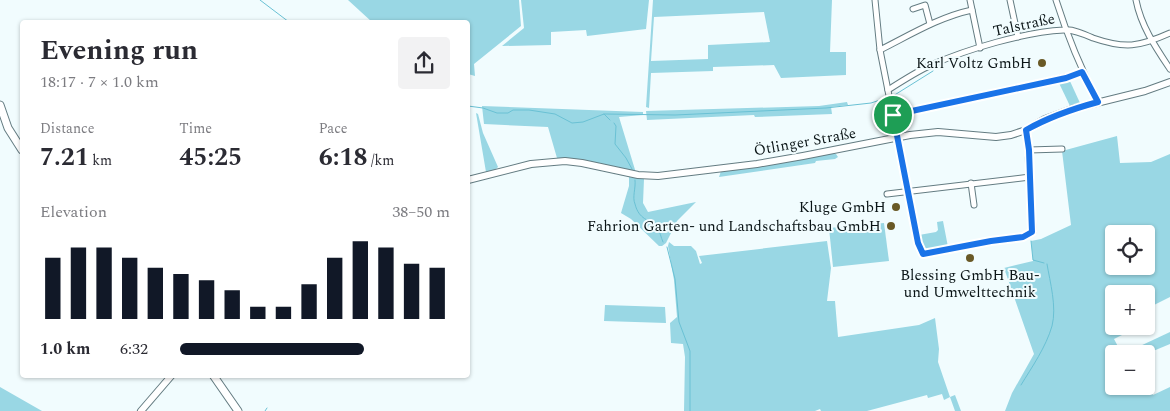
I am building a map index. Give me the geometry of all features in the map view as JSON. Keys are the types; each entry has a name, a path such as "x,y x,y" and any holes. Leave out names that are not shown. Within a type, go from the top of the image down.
{"main road":[{"path":"0,105 8,128 20,147"},
{"path":"215,378 238,411"}],"street":[{"path":"875,0 880,50 918,243 923,254 1023,237 1032,232 1029,150 1026,130"},
{"path":"970,0 980,48"},
{"path":"1010,0 1018,37"},
{"path":"1056,0 1082,72 1098,102"},
{"path":"1136,0 1143,22 1170,69"},
{"path":"913,9 925,6 930,24"},
{"path":"880,50 930,24 958,13 972,10"},
{"name":"Talstraße","path":"888,90 934,64 1018,37 1065,29 1119,45 1134,46 1170,33"},
{"path":"893,115 1066,78 1082,72"},
{"name":"Ötlinger Straße","path":"470,179 531,164 564,161 631,174 658,176 794,158 898,137 938,132 996,137 1011,135 1026,130 1058,114 1145,91 1170,82"},
{"path":"1029,150 1062,149"},
{"path":"887,194 907,190 1030,177"},
{"path":"971,183 974,205"},
{"path":"141,411 169,378"}],"shaded area":[{"path":"348,0 519,0 521,26 474,64 475,76 470,75 470,20 370,20"},
{"path":"521,0 649,0 646,29 587,36 586,30 551,32 551,45 502,46 524,28"},
{"path":"653,0 832,0 830,52 846,52 846,75 781,78 774,65 713,67 713,71 651,73 649,108 646,107","holes":["764,12 770,42 708,45 708,59 651,61 654,17"]},
{"path":"1069,79 1080,103 1070,106 1058,81"},
{"path":"847,102 848,105 831,107 832,114 755,117 754,115 647,120 646,111 819,106"},
{"path":"482,106 643,112 643,115 619,117 636,173 577,160 557,158 548,127 484,124"},
{"path":"476,113 498,167 495,170 486,172"},
{"path":"1117,136 1120,163 1151,162 1170,154 1170,297 1155,304 1155,285 1105,285 1105,335 1122,335 1114,339 1117,345 1105,345 1105,395 1155,395 1170,387 1170,411 1005,411 1012,393 1034,354 1004,268 1033,261 1031,241 1041,239 1071,225 1062,151"},
{"path":"825,154 836,154 838,157 816,161 815,163 719,177 721,171"},
{"path":"629,177 644,179 643,203 648,212 696,202 677,221 666,243 662,246 659,246 631,219 621,213 629,186"},
{"path":"943,221 948,247 924,252 919,235 936,232 938,230 937,222"},
{"path":"884,223 889,261 833,267 829,228"},
{"path":"827,241 831,268 827,301 835,301 838,337 919,325 935,318 939,349 938,362 950,397 944,400 942,394 928,398 927,395 867,411 821,411 820,409 815,411 684,411 685,357 683,344 671,343 670,323 677,317 669,242 674,246 691,246 696,251 700,264 702,263 699,256"},
{"path":"605,305 665,307 666,323 604,321"},
{"path":"1170,332 1170,344 1155,350 1155,345 1142,345"},
{"path":"0,387 42,411 0,411"},
{"path":"955,395 961,411 955,411 950,397"}],"waterway":[{"path":"260,0 286,20"},
{"path":"893,96 933,71"},
{"path":"604,114 675,115 826,108 871,103 883,99"},
{"path":"470,106 497,113 529,110 555,114 572,123 583,122 604,114 610,120"},
{"path":"614,123 616,126 615,144 632,169"},
{"path":"1025,143 1025,152"},
{"path":"1025,157 1026,171"},
{"path":"635,180 634,201 637,209 642,216 657,227 663,242"},
{"path":"1026,180 1028,198"},
{"path":"1028,203 1030,226"},
{"path":"1031,241 1033,260 1044,263"},
{"path":"667,247 675,279 679,322 690,351 690,411"},
{"path":"1021,385 1042,349 1052,326 1054,311 1047,264"}],"place":[{"name":"Karl Voltz GmbH","path":"1042,63"},
{"name":"Kluge GmbH","path":"896,207"},
{"name":"Fahrion Garten- und Landschaftsbau GmbH","path":"891,226"},
{"name":"Blessing GmbH Bau- und Umwelttechnik","path":"970,258"}],"route":[{"path":"1082,72 1098,102 1045,119 1026,130 1034,228 1028,236 923,254 918,243 893,115 1066,78 1082,72"}]}
